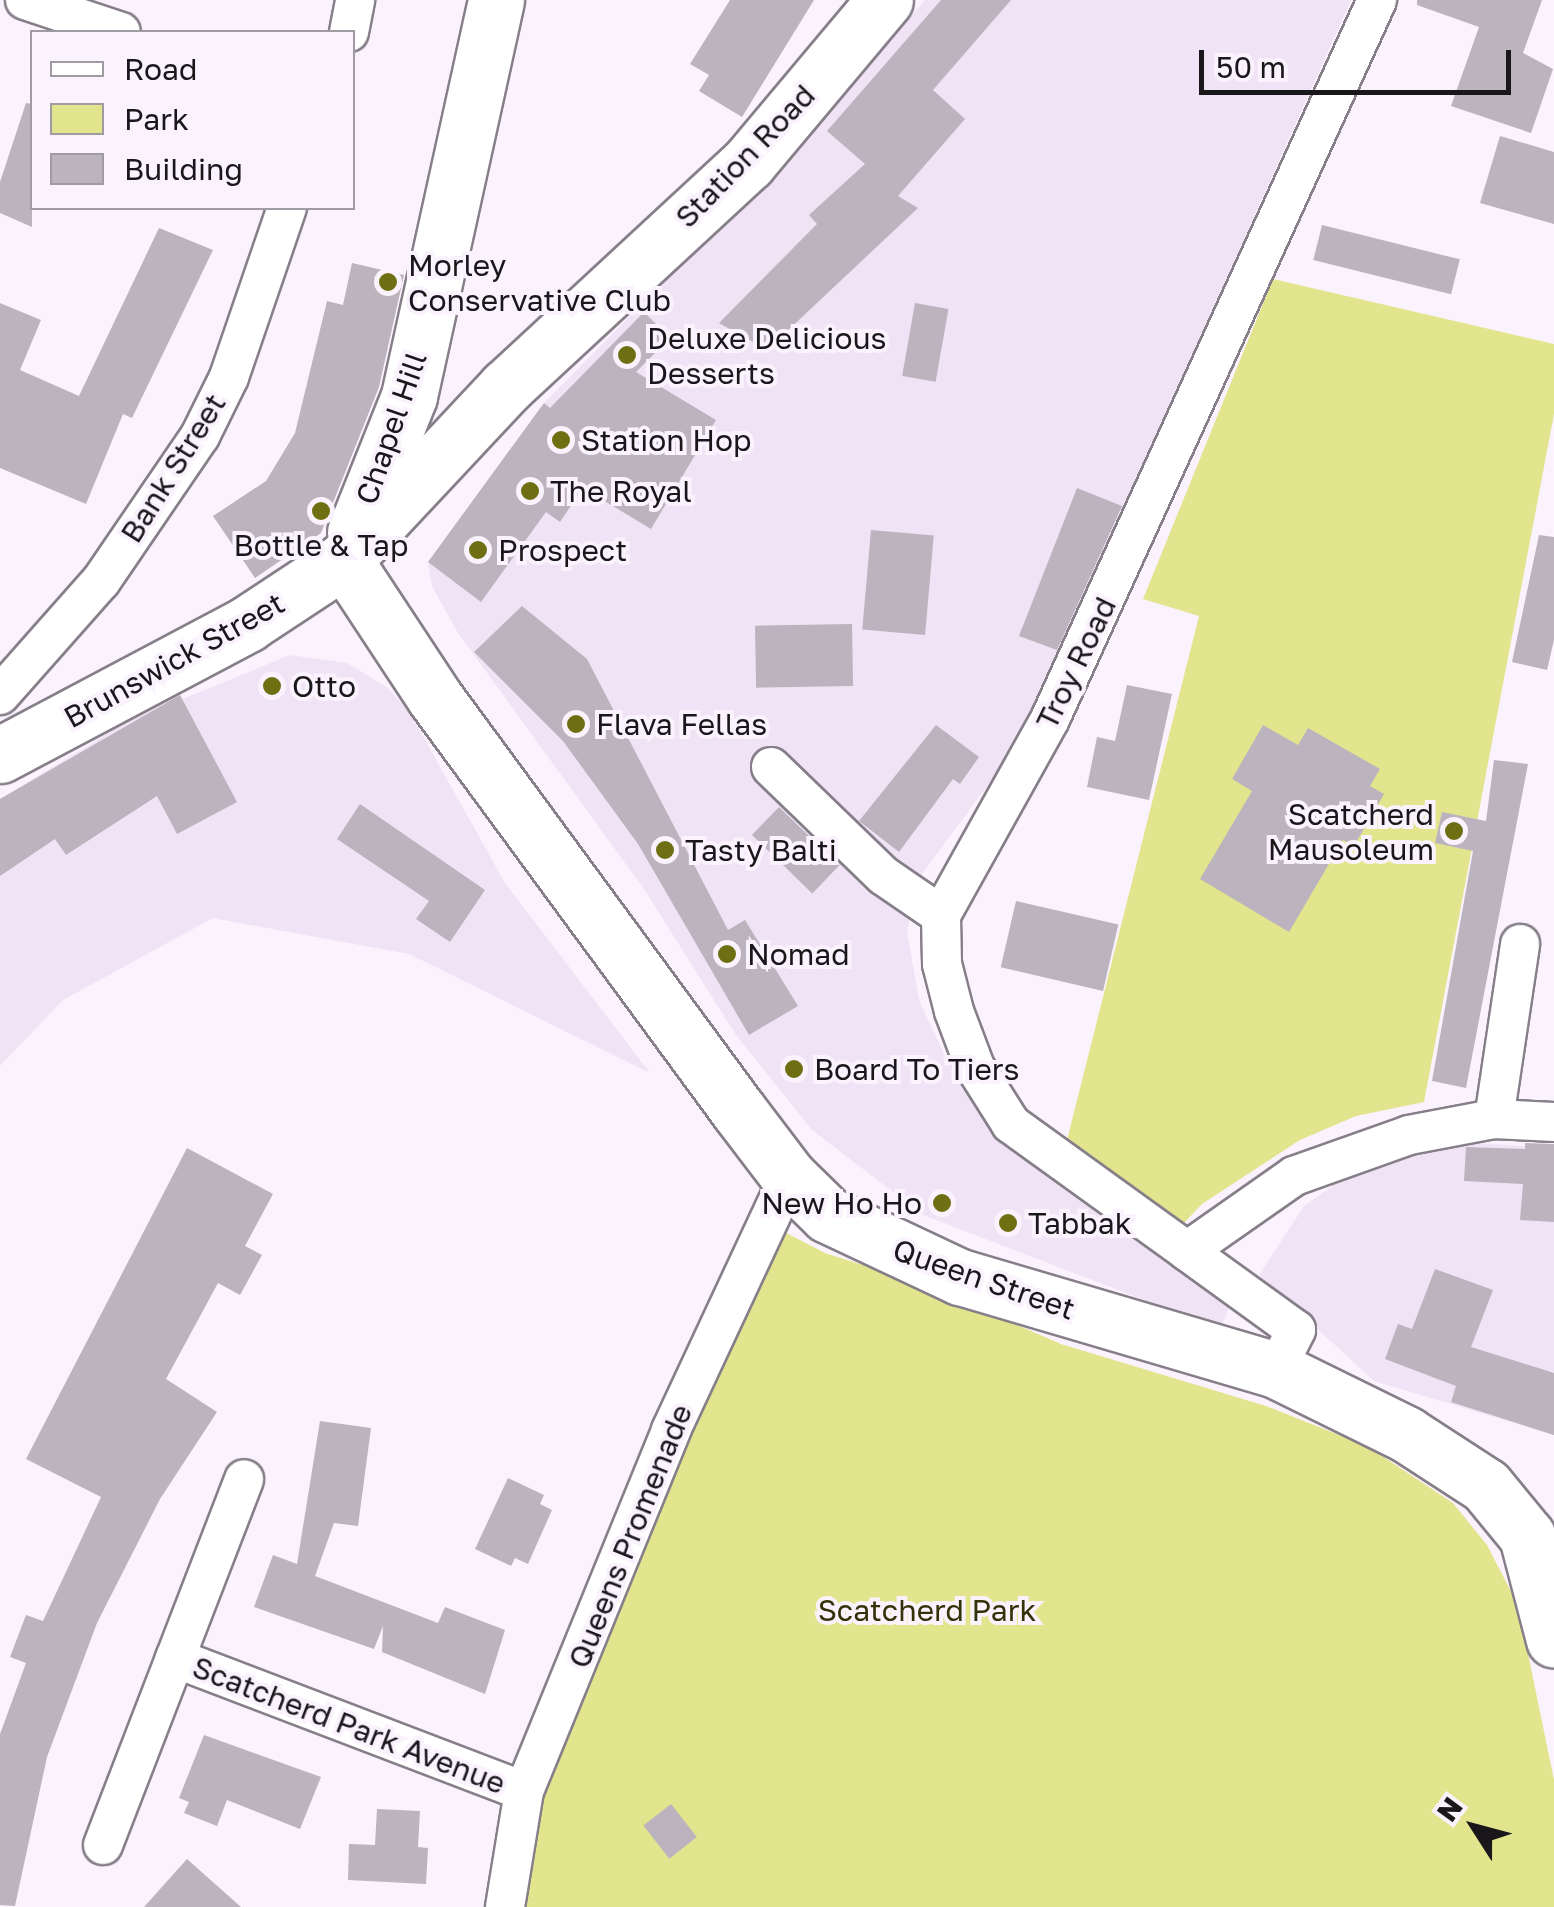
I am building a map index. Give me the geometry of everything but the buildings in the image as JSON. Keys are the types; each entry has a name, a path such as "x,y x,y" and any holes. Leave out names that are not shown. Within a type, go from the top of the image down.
{"main road":[{"name":"Chapel Hill","path":"344,560 409,396 496,0"},
{"name":"Station Road","path":"344,560 506,387 748,163 885,0"},
{"name":"Queen Street","path":"344,560 436,698 788,1177 828,1215 944,1270 1276,1370 1406,1434 1486,1486 1540,1532"},
{"name":"Brunswick Street","path":"0,755 247,624 344,560"},
{"path":"1540,1532 1554,1640"}],"street":[{"path":"25,0 115,30"},
{"path":"348,30 356,0"},
{"name":"Troy Road","path":"1276,1370 1296,1330 1011,1124 975,1067 954,1011 942,964 941,915 1066,685 1376,0"},
{"name":"Bank Street","path":"0,696 101,580 200,436 229,377 286,210"},
{"path":"771,767 884,876 941,915"},
{"path":"1494,1119 1520,944"},
{"path":"1187,1251 1294,1176 1408,1134 1494,1119 1554,1122"},
{"name":"Queens Promenade","path":"505,1907 524,1792 671,1430 788,1177"},
{"name":"Scatcherd Park Avenue","path":"103,1845 244,1479"},
{"name":"Scatcherd Park Avenue","path":"174,1658 524,1792"}],"shaded area":[{"path":"925,0 1351,0 1124,507 1067,654 1030,728 922,874 907,931 919,1000 944,1054 995,1128 1066,1191 1229,1308 1220,1329 923,1215 812,1130 736,1035 644,889 458,633 432,586 428,562 544,403 811,133"},
{"path":"290,655 347,663 388,688 410,713 505,883 650,1073 409,954 213,918 63,1000 0,1066 0,799 171,695 183,699"},
{"path":"1461,1142 1554,1148 1554,1435 1374,1381 1259,1275 1304,1206 1361,1166"}],"green space":[{"path":"1273,279 1554,344 1554,414 1424,1102 1356,1116 1300,1140 1202,1204 1184,1223 1067,1140 1199,616 1143,599"},
{"name":"Scatcherd Park","path":"765,1222 825,1253 920,1283 1061,1344 1266,1406 1367,1446 1453,1503 1487,1545 1518,1605 1554,1780 1554,1907 505,1907 524,1791"}],"place":[{"name":"Morley Conservative Club","path":"388,282"},
{"name":"Deluxe Delicious Desserts","path":"627,355"},
{"name":"Station Hop","path":"561,440"},
{"name":"The Royal","path":"530,491"},
{"name":"Bottle & Tap","path":"321,511"},
{"name":"Prospect","path":"478,550"},
{"name":"Otto","path":"272,686"},
{"name":"Flava Fellas","path":"576,724"},
{"name":"Scatcherd Mausoleum","path":"1454,831"},
{"name":"Tasty Balti","path":"665,850"},
{"name":"Nomad","path":"727,954"},
{"name":"Board To Tiers","path":"794,1069"},
{"name":"New Ho Ho","path":"942,1203"},
{"name":"Tabbak","path":"1008,1223"}]}
